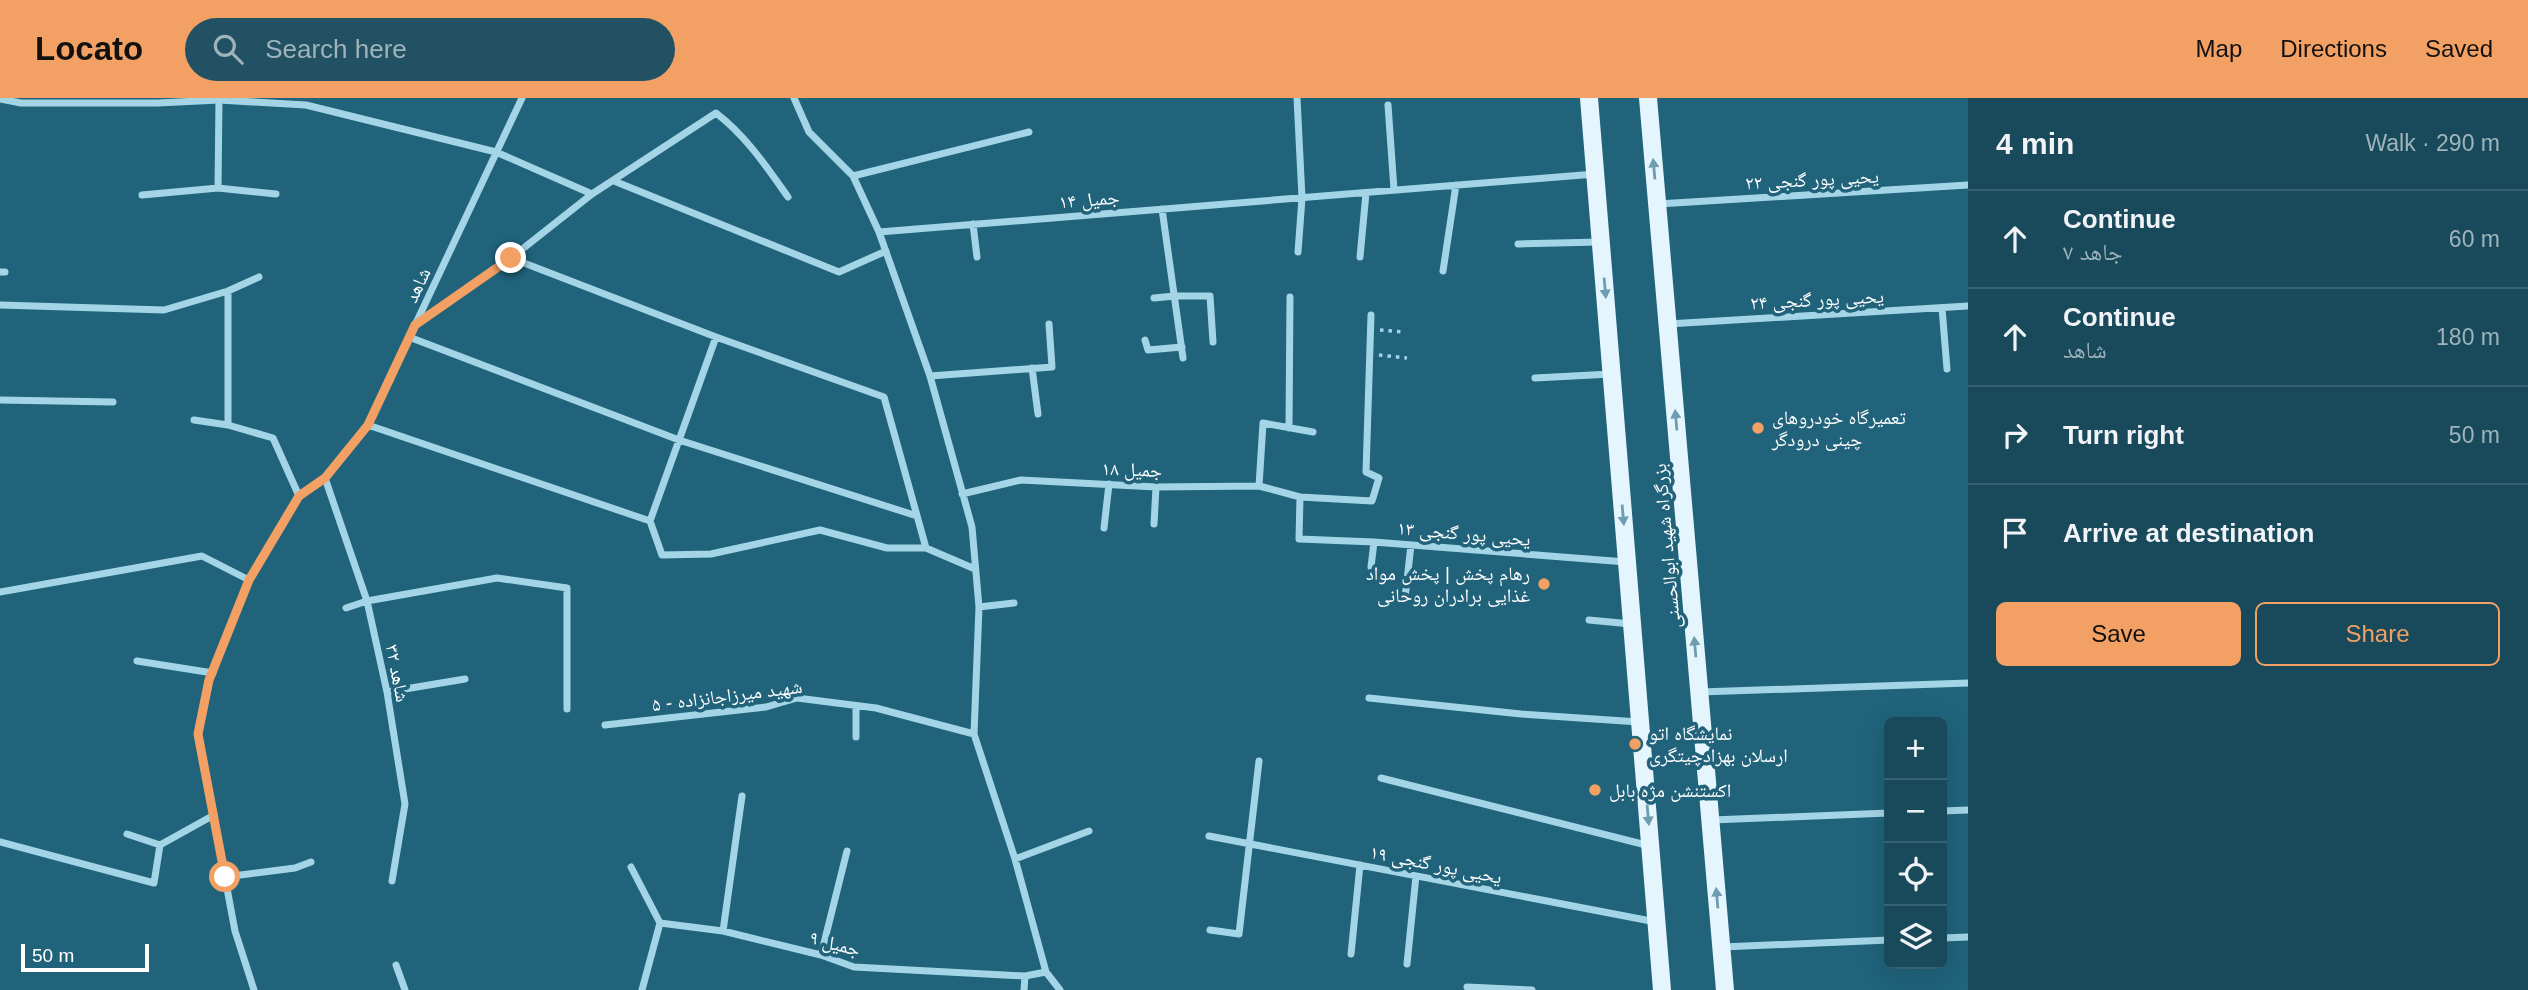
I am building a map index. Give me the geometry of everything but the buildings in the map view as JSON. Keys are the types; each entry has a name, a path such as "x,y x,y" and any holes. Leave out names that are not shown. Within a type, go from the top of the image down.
{"main road":[{"name":"بزرگراه شهید ابوالحسنی","path":"1589,98 1662,990"},
{"name":"بزرگراه شهید ابوالحسنی","path":"1648,98 1725,990"}],"street":[{"name":"شاهد","path":"214,816 198,734 209,680 249,580 299,496 325,478 368,425 522,98"},
{"path":"794,98 809,132 853,176 879,232 930,376 972,527 979,607 974,734 1015,859 1046,972 1060,990"},
{"path":"1297,98 1302,198 1298,252"},
{"path":"0,99 219,100 306,105 496,152 592,194"},
{"path":"218,188 219,100"},
{"path":"1388,105 1394,190"},
{"path":"415,325 511,258 592,194 716,113 734,127 752,147 789,197"},
{"path":"853,176 1030,132"},
{"name":"جمیل ۱۴","path":"879,232 1595,174"},
{"path":"614,181 839,272 886,251"},
{"path":"1443,271 1456,185"},
{"name":"یحیی پور گنجی ۲۲","path":"1657,204 1968,186"},
{"path":"142,195 218,188 276,194"},
{"path":"1360,257 1366,193"},
{"path":"1162,209 1183,358"},
{"path":"973,224 977,257"},
{"path":"1518,244 1601,242"},
{"path":"511,258 716,337 884,397 926,548"},
{"path":"0,305 164,310 228,291 259,277"},
{"path":"228,291 228,425"},
{"path":"1154,298 1210,296 1213,342"},
{"path":"1289,428 1290,297"},
{"name":"یحیی پور گنجی ۲۴","path":"1667,324 1968,306"},
{"path":"1942,308 1947,369"},
{"path":"1370,355 1371,315"},
{"path":"930,376 1052,367 1049,324"},
{"path":"409,337 679,440 917,516"},
{"path":"716,337 650,521 662,555 711,554 820,530 887,548 926,548 975,569"},
{"path":"1145,340 1148,350 1182,347"},
{"name":"جمیل ۱۸","path":"962,494 1021,480 1156,487 1259,486 1300,497 1372,501 1379,478 1366,472 1370,355"},
{"path":"1032,368 1038,414"},
{"path":"1535,378 1612,374"},
{"path":"0,400 113,402"},
{"path":"194,420 228,425 273,438 299,496"},
{"path":"1259,486 1263,423 1313,432"},
{"path":"368,425 650,521"},
{"name":"شاهد ۳۲","path":"325,478 367,601 387,692 405,804 392,880"},
{"path":"1104,528 1109,484"},
{"path":"1154,524 1156,487"},
{"name":"یحیی پور گنجی ۱۳","path":"1300,497 1298,540 1374,542 1627,563"},
{"path":"1371,567 1374,542"},
{"path":"1405,598 1411,545"},
{"path":"0,592 202,556 249,580"},
{"path":"346,608 367,601 497,578 567,588 567,709"},
{"path":"979,607 1014,603"},
{"path":"1590,620 1632,624"},
{"path":"137,662 213,673"},
{"path":"387,692 465,679"},
{"path":"1699,692 1968,683"},
{"name":"شهید میرزاجانزاده - ۵","path":"605,724 766,707 797,698 876,708 974,734"},
{"path":"1369,698 1640,723"},
{"path":"856,706 856,737"},
{"path":"1210,930 1239,934 1259,761"},
{"path":"1381,778 1650,846"},
{"path":"723,931 742,796"},
{"path":"1947,811 1968,810"},
{"path":"1710,820 1884,813"},
{"path":"127,834 160,845 214,816 235,931 254,990"},
{"path":"1015,859 1089,831"},
{"name":"یحیی پور گنجی ۱۹","path":"1209,836 1656,922"},
{"path":"0,842 154,883 160,845"},
{"path":"821,956 847,850"},
{"path":"225,877 295,868 311,862"},
{"path":"1351,954 1360,865"},
{"path":"631,867 660,923 642,990"},
{"path":"1407,964 1416,876"},
{"name":"جمیل ۹","path":"660,923 723,931 854,967 1025,976 1046,972"},
{"path":"1947,938 1968,937"},
{"path":"1722,947 1884,940"},
{"path":"396,965 405,990"},
{"path":"1024,990 1025,976"},
{"path":"1466,987 1532,990"}],"path":[{"path":"1371,330 1403,332"},
{"path":"1370,355 1407,358"}],"place":[{"name":"تعمیرگاه خودروهای چینی درودگر","path":"1758,428"},
{"name":"رهام پخش | پخش مواد غذایی برادران روحانی","path":"1544,584"},
{"name":"نمایشگاه اتو ارسلان بهزادچیتگری","path":"1635,744"},
{"name":"اکستنشن مژه بابل","path":"1595,790"}],"route":[{"path":"225,877 198,734 209,680 249,580 299,496 325,478 368,425 415,325 511,258"}]}
